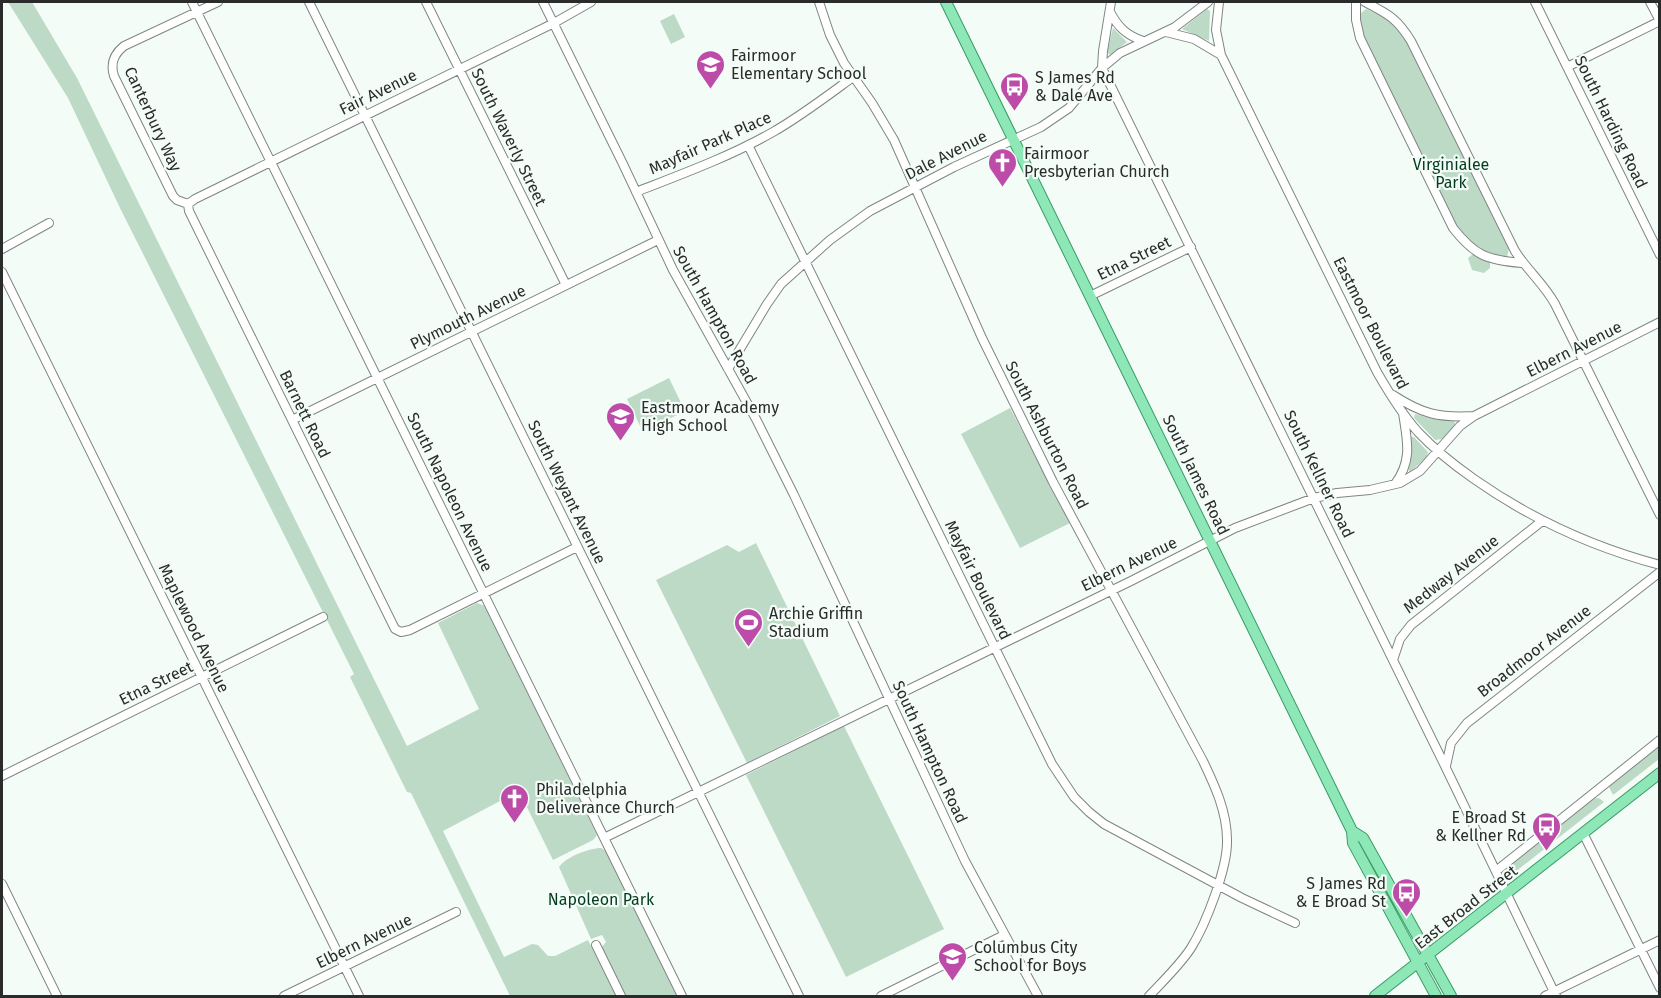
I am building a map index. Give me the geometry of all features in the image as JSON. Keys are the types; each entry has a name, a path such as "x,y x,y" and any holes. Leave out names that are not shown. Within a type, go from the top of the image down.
{"main road":[{"name":"South James Road","path":"946,2 1352,831 1363,838 1451,996"},
{"name":"East Broad Street","path":"1376,996 1659,773"},
{"path":"1352,831 1353,843 1436,996"}],"street":[{"name":"South Napoleon Avenue","path":"192,2 682,996"},
{"name":"Canterbury Way","path":"188,204 177,200 112,71 113,58 124,46 218,2"},
{"name":"South Weyant Avenue","path":"309,2 800,996"},
{"name":"South Waverly Street","path":"426,2 566,285"},
{"name":"South Hampton Road","path":"543,2 658,240 756,419 960,850 1038,996"},
{"name":"Fair Avenue","path":"188,204 554,23 591,2"},
{"name":"South Ashburton Road","path":"819,2 832,41 890,132 982,338 1053,482 1203,761 1224,813 1227,841 1223,867 1217,885"},
{"path":"1102,68 1111,2"},
{"name":"Dale Avenue","path":"728,369 767,304 782,284 805,261 858,219 964,162 1041,127 1069,108 1102,68 1120,53 1166,32 1188,19 1208,2"},
{"name":"Eastmoor Boulevard","path":"1219,2 1216,30 1221,55 1388,391 1403,413 1437,451 1502,498 1542,521 1589,543 1659,565"},
{"path":"1356,2 1356,20 1360,38 1454,228 1468,246 1483,255 1500,262 1522,263"},
{"path":"1365,2 1392,16 1404,30 1506,234 1522,263 1548,291 1659,515"},
{"name":"South Harding Road","path":"1535,2 1659,255"},
{"path":"1567,67 1659,21 1650,2"},
{"path":"1110,12 1116,24 1124,32 1143,41"},
{"path":"1166,32 1194,39 1221,55"},
{"name":"South Kellner Road","path":"1102,68 1555,994"},
{"name":"Mayfair Park Place","path":"636,192 748,145 804,113 853,77"},
{"name":"Mayfair Boulevard","path":"748,145 1052,764 1074,797 1104,824 1217,885 1295,923"},
{"name":"Barnett Road","path":"188,204 189,212 394,629 401,632 410,630 483,594"},
{"path":"2,249 49,223"},
{"name":"Plymouth Avenue","path":"292,420 658,240"},
{"name":"Etna Street","path":"1090,296 1191,247"},
{"name":"Maplewood Avenue","path":"2,272 359,996"},
{"name":"Elbern Avenue","path":"604,838 1261,516 1314,498 1394,485 1413,476 1460,426 1474,416 1659,322"},
{"path":"1388,391 1413,407 1437,416 1474,416"},
{"path":"1394,485 1403,473 1407,459 1403,413"},
{"name":"Medway Avenue","path":"1393,660 1400,639 1411,625 1542,521"},
{"path":"483,594 577,547"},
{"name":"Broadmoor Avenue","path":"1445,766 1451,743 1467,723 1659,572"},
{"name":"Etna Street","path":"2,776 323,617"},
{"path":"1496,871 1659,740"},
{"path":"1583,833 1659,988"},
{"path":"2,884 57,996"},
{"path":"1149,996 1191,949 1202,929 1217,885"},
{"name":"Elbern Avenue","path":"284,996 456,912"},
{"path":"882,996 1004,935"},
{"path":"1545,996 1555,994 1659,940"},
{"path":"596,945 621,996"}],"green space":[{"path":"8,2 32,2 77,78 407,746 479,709 438,623 477,603 485,606 597,835 593,840 553,860 519,791 443,831 504,957 532,944 538,945 548,956 555,956 588,940 616,996 510,996 411,793 407,792 350,677 354,674 120,208 68,98"},
{"path":"1207,9 1210,11 1209,41 1182,29"},
{"name":"Virginialee Park","path":"1366,9 1391,21 1405,38 1509,249 1507,257 1492,255 1477,248 1456,224 1364,39 1360,14"},
{"path":"674,14 685,37 671,44 660,21"},
{"path":"1113,28 1127,42 1110,55 1107,52"},
{"path":"1473,254 1490,262 1490,268 1484,273 1472,270 1468,258"},
{"path":"669,378 685,411 643,432 627,399"},
{"path":"1010,408 1070,523 1020,548 961,434"},
{"path":"1415,414 1454,421 1456,425 1442,439 1435,440 1414,418"},
{"path":"1412,437 1428,452 1427,457 1410,472 1408,468 1411,456 1410,438"},
{"name":"Archie Griffin Stadium","path":"756,543 840,716 747,763 656,580 727,545 739,552"},
{"path":"844,726 944,929 846,977 746,775"},
{"path":"1659,743 1659,759 1613,795 1609,787 1611,783"},
{"path":"1599,798 1604,802 1515,872 1513,871 1509,864 1588,799"},
{"name":"Napoleon Park","path":"601,848 606,851 678,996 625,996 603,952 602,947 606,942 602,935 591,939 559,867 578,854"}],"place":[{"name":"Fairmoor Elementary School","path":"710,90"},
{"name":"S James Rd & Dale Ave","path":"1014,112"},
{"name":"Fairmoor Presbyterian Church","path":"1003,188"},
{"name":"Eastmoor Academy High School","path":"620,442"},
{"name":"Archie Griffin Stadium","path":"748,648"},
{"name":"Philadelphia Deliverance Church","path":"515,824"},
{"name":"E Broad St & Kellner Rd","path":"1547,852"},
{"name":"S James Rd & E Broad St","path":"1407,918"},
{"name":"Columbus City School for Boys","path":"953,982"}]}
